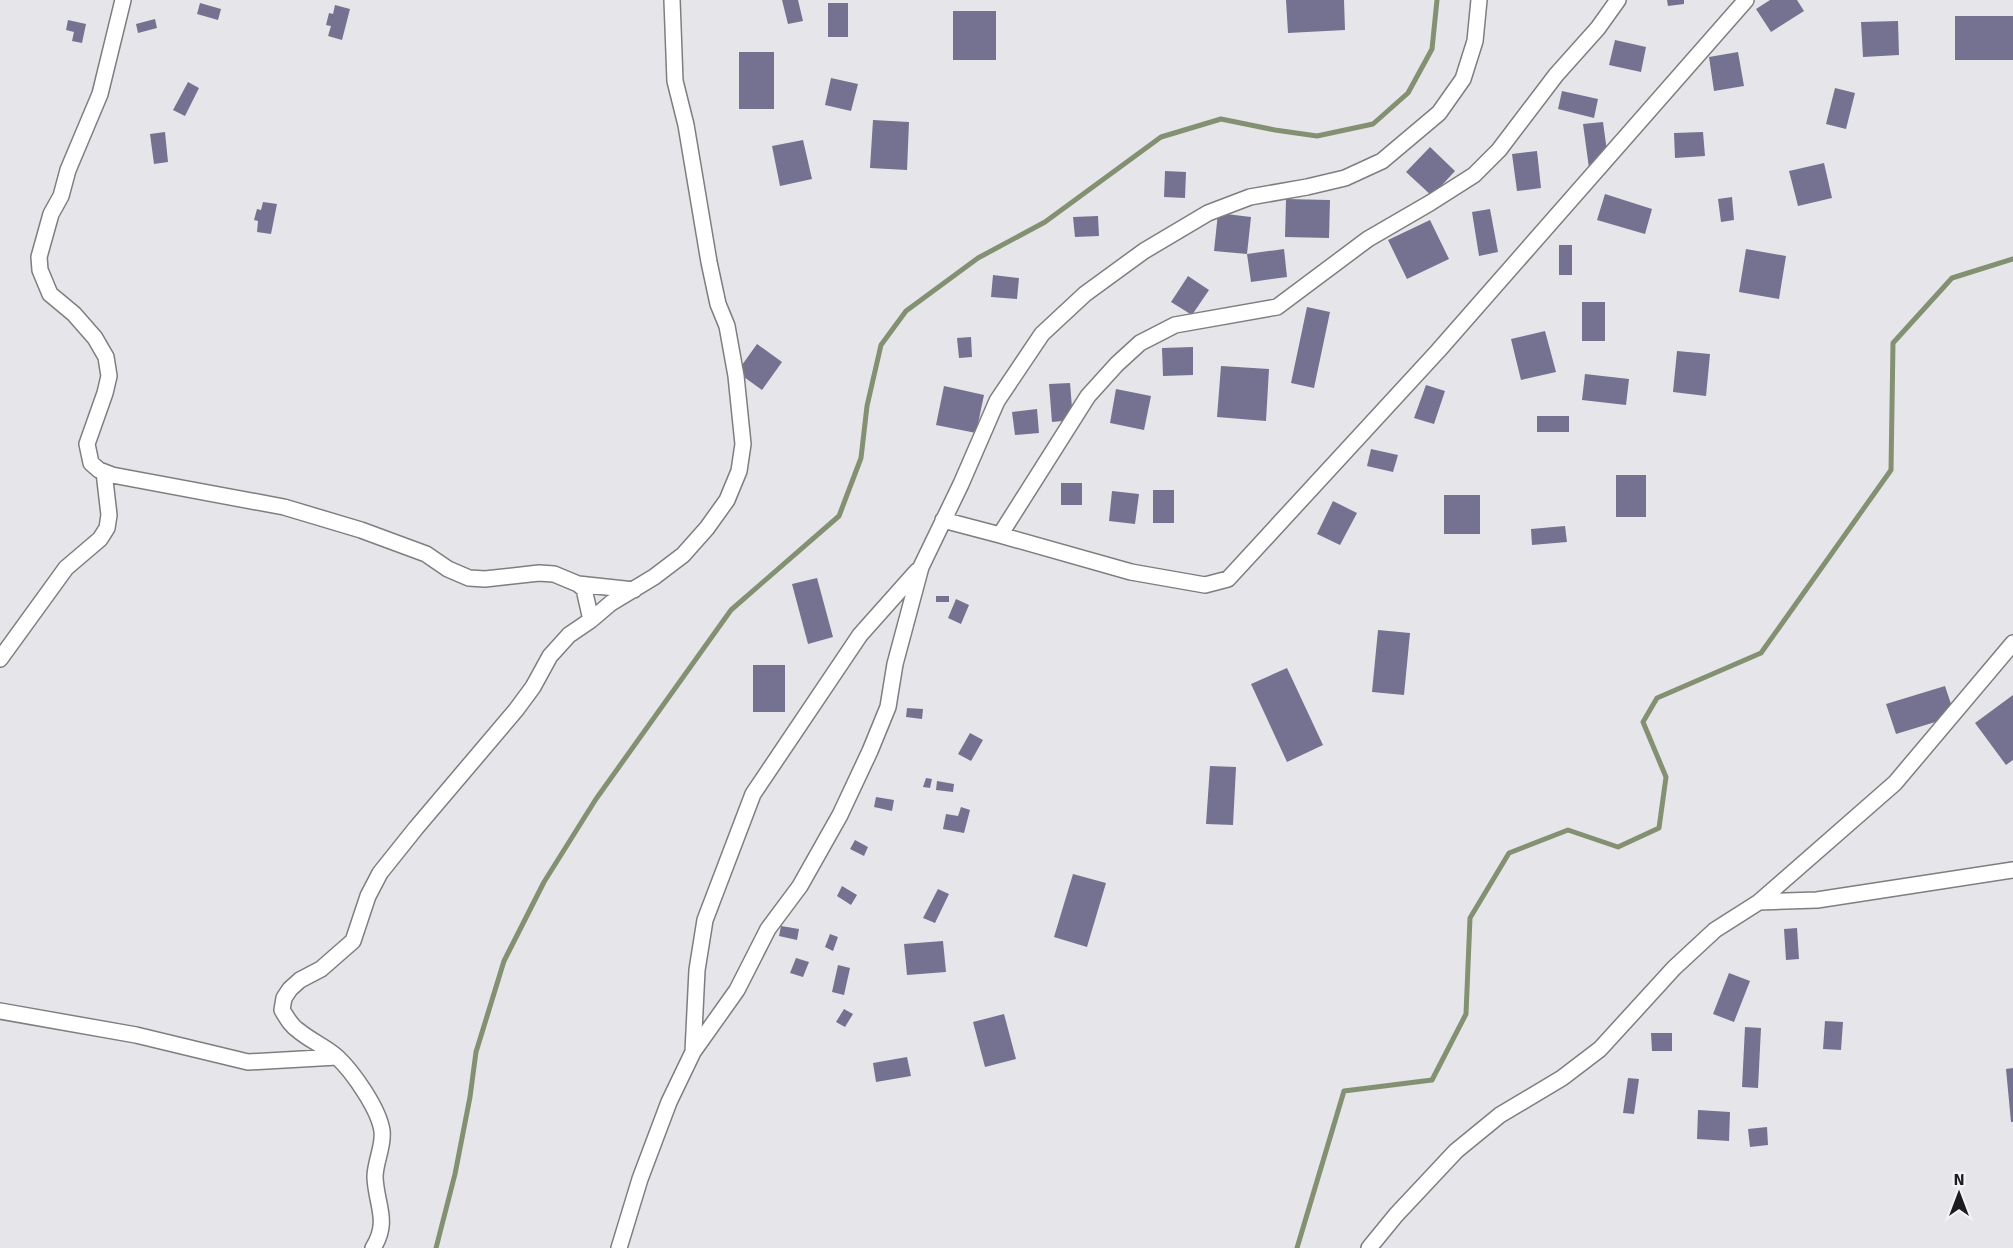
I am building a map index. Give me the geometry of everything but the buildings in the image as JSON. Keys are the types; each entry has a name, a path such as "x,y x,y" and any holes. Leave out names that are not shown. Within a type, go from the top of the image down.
{"street":[{"path":"123,0 100,94 68,170 61,196 51,214 39,257 40,270 50,294 74,314 95,338 106,357 109,376 87,444 91,463 112,475 284,507 361,530 426,554 448,569 469,578 554,574 578,584 634,590"},
{"path":"373,1248 380,1238 382,1225 375,1176 382,1132 369,1099 355,1078 337,1057 298,1031 290,1022 282,1010 284,998 300,980 321,969 353,941 368,896 380,873 516,710 533,687 550,656 568,635 591,620 610,603 634,590 683,555 708,528 726,500 739,471 743,444 736,376 728,336 713,283 686,125 675,81 672,0"},
{"path":"619,1248 640,1179 664,1113 693,1053 737,990 768,929 800,886 840,815 888,707 895,664 921,567 997,400 1042,334 1094,288 1144,251 1208,213 1250,197 1306,188 1345,178 1382,161 1439,113 1463,79 1475,41 1479,0"},
{"path":"1000,534 1088,396 1140,343 1175,324 1277,308 1368,239 1474,175 1499,150 1556,75 1598,28 1618,0"},
{"path":"943,520 1131,572 1205,585 1228,579 1446,342 1746,0"},
{"path":"0,659 66,568 100,539 107,528 109,515 105,472"},
{"path":"693,1053 697,970 705,920 753,794 860,635 921,567"},
{"path":"578,584 584,589 591,620"},
{"path":"1369,1248 1396,1215 1456,1151 1500,1115 1562,1078 1600,1049 1674,968 1715,930 1759,902 1895,783 2013,643"},
{"path":"1759,902 1817,900 2013,870"},
{"path":"0,1011 136,1035 248,1062 337,1057"}],"waterway":[{"path":"436,1248 455,1174 476,1052 504,961 544,882 596,799 731,610 839,516 861,458 867,406 881,345 906,311 978,258 1045,222 1161,137 1221,119 1317,136 1373,124 1408,93 1432,49 1437,0"},
{"path":"1297,1248 1344,1091 1432,1080 1466,1014 1470,918 1509,853 1568,830 1618,847 1659,828 1666,777 1643,722 1657,698 1761,653 1891,470 1893,343 1952,278 2013,259"}]}
